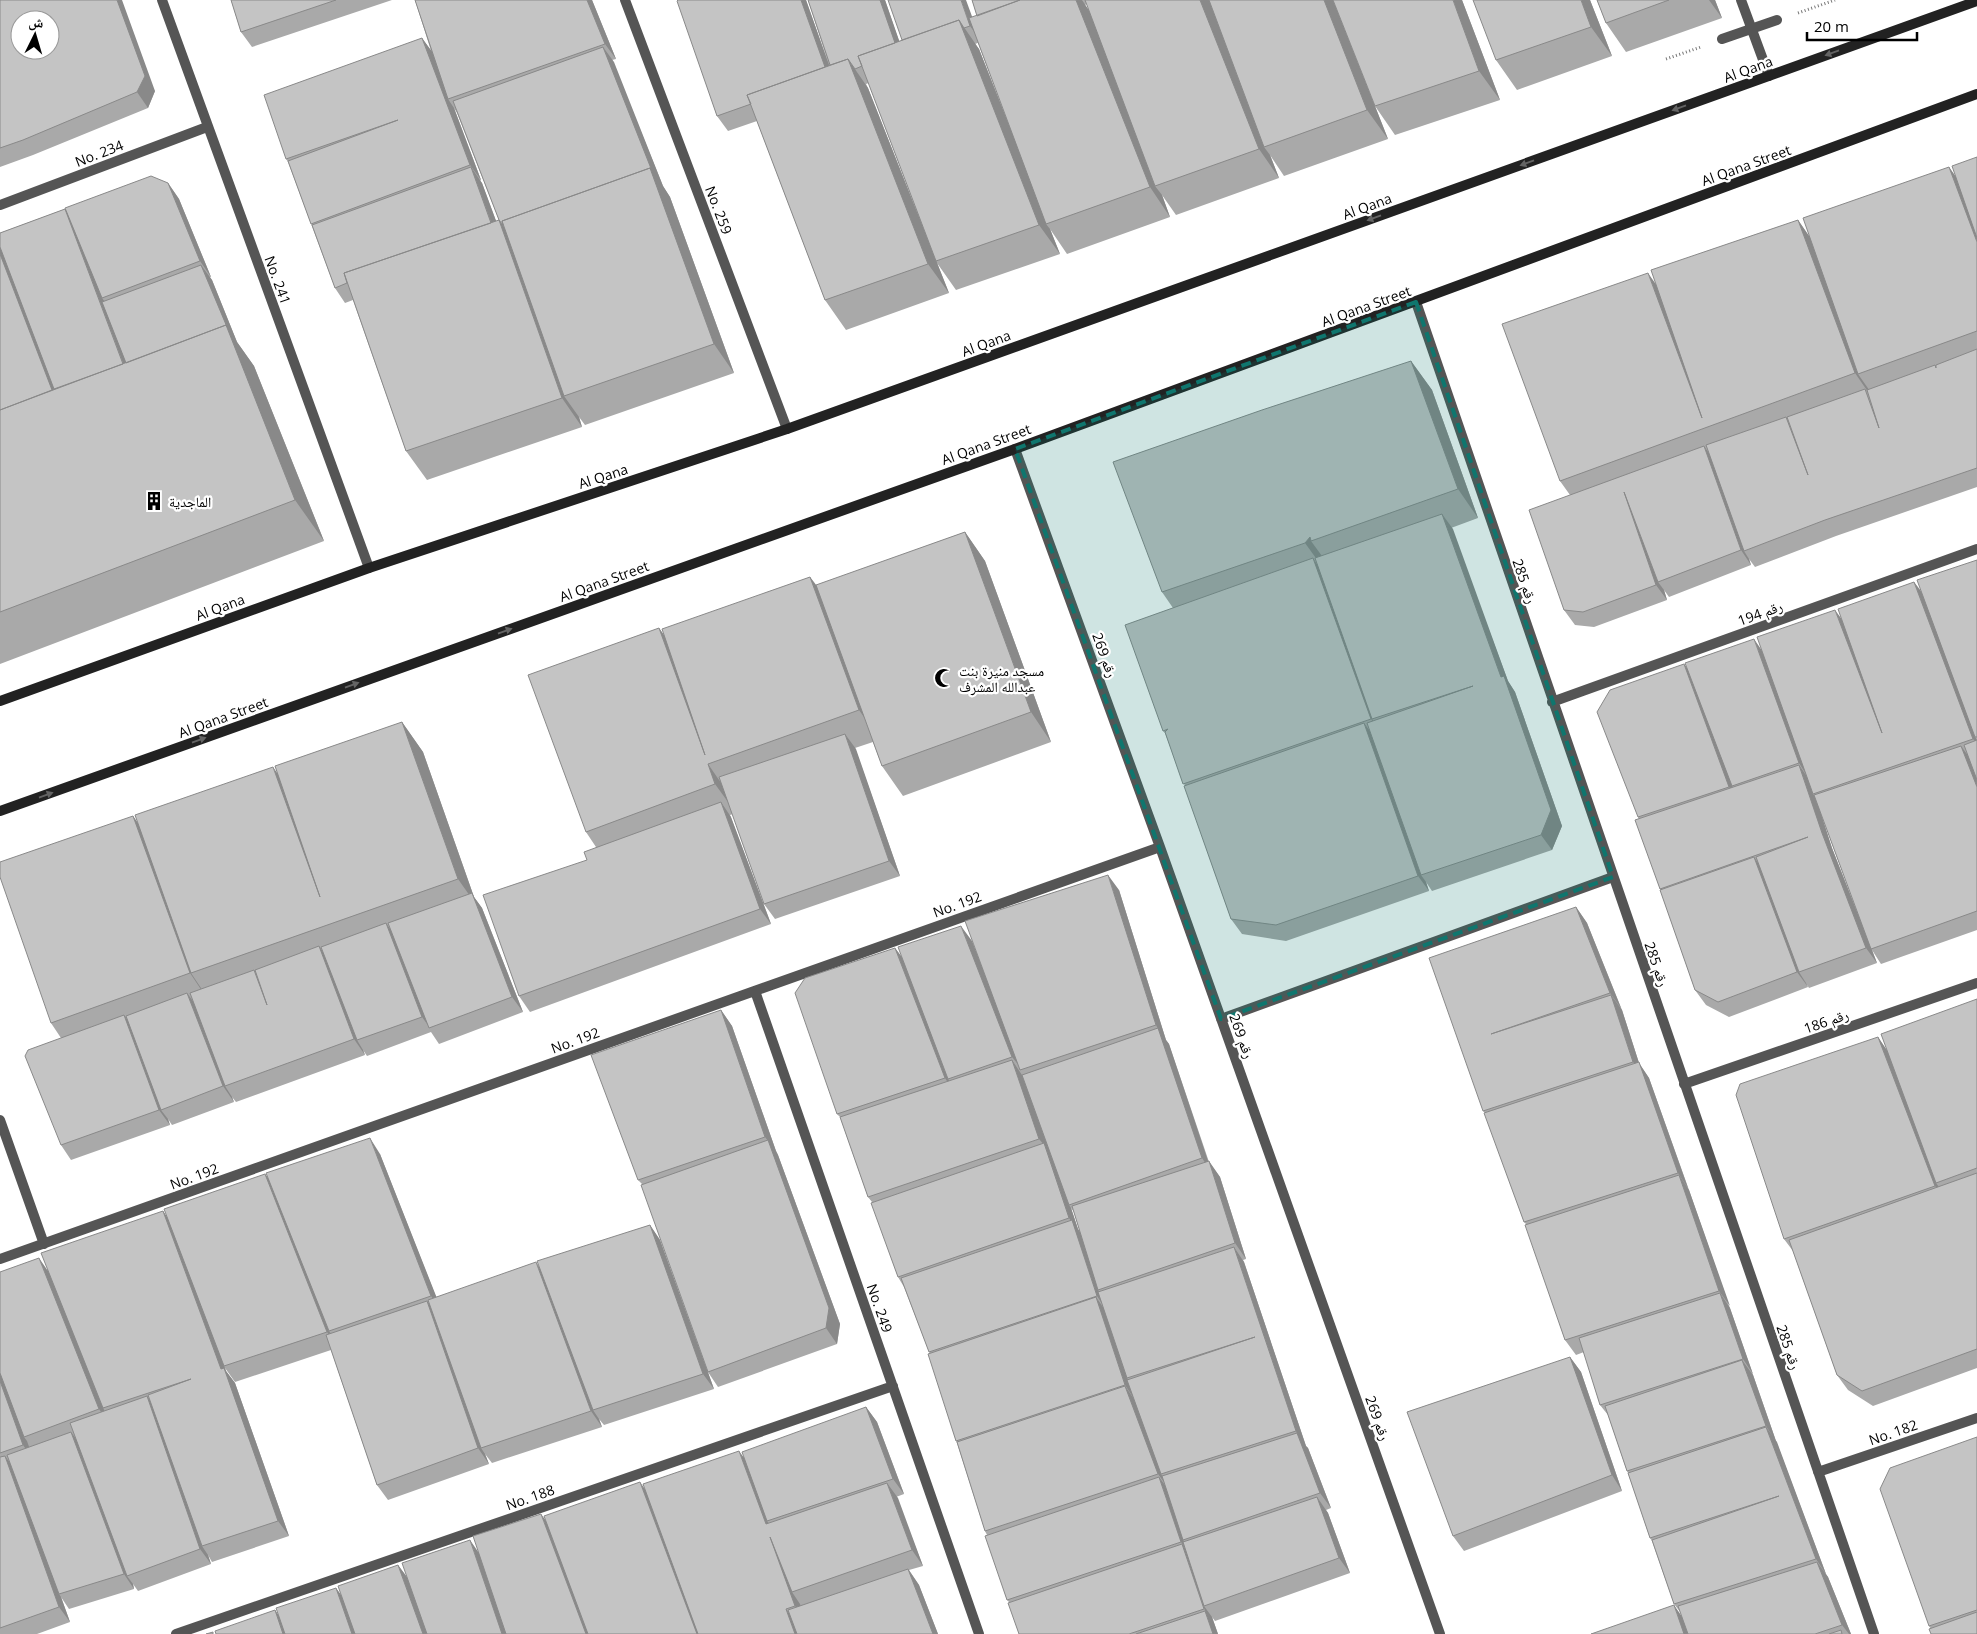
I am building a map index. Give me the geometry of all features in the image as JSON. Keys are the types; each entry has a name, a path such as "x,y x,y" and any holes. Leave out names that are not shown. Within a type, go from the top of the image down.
{"street":[{"name":"No. 241","path":"162,0 369,568"},
{"name":"No. 259","path":"625,0 786,429"},
{"path":"1741,0 1769,76"},
{"name":"Al Qana","path":"0,701 369,568 786,429 1977,1"},
{"path":"1722,39 1777,20"},
{"name":"Al Qana Street","path":"0,811 1015,449 1977,94"},
{"name":"No. 234","path":"0,205 207,127"},
{"name":"رقم 285","path":"1416,302 1874,1634"},
{"name":"رقم 269","path":"1015,449 1160,847 1440,1634"},
{"name":"رقم 194","path":"1552,702 1977,549"},
{"name":"No. 192","path":"0,1259 1160,847"},
{"path":"1221,1019 1613,877"},
{"name":"رقم 186","path":"1684,1084 1977,983"},
{"name":"No. 249","path":"755,991 979,1634"},
{"path":"0,1120 44,1244"},
{"name":"No. 188","path":"176,1634 893,1386"},
{"name":"No. 182","path":"1818,1472 1977,1418"}],"path":[{"path":"1777,20 1835,0"},
{"path":"1666,58 1722,39"}],"highlighted area":[{"path":"1416,302 1613,877 1221,1019 1015,449"}],"building":[{"path":"0,0 117,0 145,76 137,92 0,148"},
{"path":"231,0 336,0 241,32"},
{"path":"415,0 587,0 605,44 448,99"},
{"path":"678,0 801,0 825,67 747,95 751,104 717,116"},
{"path":"808,0 880,0 895,43 858,56 862,66 855,69 848,59 830,65"},
{"path":"888,0 961,0 970,26 964,28 959,20 902,40"},
{"path":"972,0 1020,0 977,16"},
{"path":"1020,0 1076,0 1150,187 1046,224 969,18"},
{"path":"1085,0 1200,0 1259,149 1155,186"},
{"path":"1209,0 1324,0 1367,110 1264,147"},
{"path":"1333,0 1453,0 1479,71 1375,106"},
{"path":"1473,0 1581,0 1591,27 1496,60"},
{"path":"1597,0 1669,0 1606,23"},
{"path":"959,20 1039,225 936,261 858,56"},
{"path":"422,38 470,165 311,224 288,161 398,120 286,159 264,95"},
{"path":"603,47 652,171 650,168 502,221 503,225 499,220 453,101"},
{"path":"848,59 928,264 825,300 747,95"},
{"path":"1977,157 1977,238 1952,166"},
{"path":"471,167 491,223 344,273 347,283 335,288 312,225"},
{"path":"1949,167 1977,242 1977,331 1858,374 1803,218"},
{"path":"650,168 714,344 564,396 502,221"},
{"path":"151,176 168,183 200,261 102,298 65,208"},
{"path":"65,209 123,364 54,389 0,247 0,233"},
{"path":"499,220 562,398 406,451 344,273"},
{"path":"1798,220 1855,373 1560,481 1502,324 1648,273 1702,418 1651,270"},
{"path":"0,254 52,390 0,410"},
{"path":"201,265 227,327 226,325 126,363 102,302"},
{"name":"الماجدية","path":"226,325 295,500 0,612 0,410"},
{"path":"1977,349 1977,468 1825,520 1744,551 1706,445 1786,417 1808,475 1787,417 1865,389 1879,428 1867,390 1935,365 1936,368 1936,365"},
{"path":"1411,361 1458,489 1311,541 1310,537 1305,543 1162,592 1113,462"},
{"path":"1704,446 1741,550 1658,582 1624,492 1656,585 1583,612 1564,610 1529,510"},
{"path":"1442,514 1501,677 1504,676 1551,810 1541,835 1421,875 1367,723 1473,686 1372,719 1315,558"},
{"name":"مسجد منيرة بنت عبدالله المشرف","path":"965,532 1031,712 882,766 816,585"},
{"path":"1313,558 1371,719 1183,784 1165,732 1168,729 1163,731 1125,625"},
{"path":"1977,560 1977,737 1975,737 1917,580"},
{"path":"810,577 859,710 708,764 715,784 586,832 528,675 659,628 705,755 662,629"},
{"path":"1914,582 1973,739 1813,794 1757,637 1835,610 1882,733 1838,609"},
{"path":"1754,639 1799,763 1732,786 1685,663"},
{"path":"1684,664 1729,787 1638,817 1597,712 1610,690"},
{"path":"402,722 458,879 191,973 135,815 273,767 320,897 275,766"},
{"path":"1364,723 1418,876 1276,925 1231,919 1184,786"},
{"path":"845,734 889,861 764,904 719,777"},
{"path":"1977,740 1977,780 1964,745"},
{"path":"1961,746 1977,787 1977,911 1871,949 1814,795"},
{"path":"1799,765 1822,833 1866,948 1799,972 1756,857 1808,837 1660,889 1635,820"},
{"path":"721,802 760,909 519,996 483,895 587,860 584,852"},
{"path":"133,816 190,973 51,1023 0,877 0,862"},
{"path":"1754,857 1797,972 1718,1002 1695,990 1660,890"},
{"path":"1108,875 1156,1025 1020,1070 965,921"},
{"path":"472,893 512,997 429,1028 388,923"},
{"path":"1576,907 1610,993 1491,1034 1611,995 1633,1062 1483,1111 1429,958"},
{"path":"386,923 422,1017 357,1040 321,947"},
{"path":"961,926 1012,1057 948,1079 898,947"},
{"path":"319,946 354,1039 225,1086 190,993 254,970 267,1005 255,970"},
{"path":"895,948 945,1078 837,1114 795,993 805,978"},
{"path":"187,993 223,1086 161,1110 126,1016"},
{"path":"1977,999 1977,1168 1936,1183 1881,1034"},
{"path":"721,1010 765,1137 638,1180 591,1055"},
{"path":"124,1015 159,1110 61,1145 25,1056 28,1050"},
{"path":"1158,1028 1202,1158 1069,1205 1022,1075"},
{"path":"1878,1037 1935,1186 1784,1239 1736,1095 1740,1084"},
{"path":"1012,1060 1039,1139 868,1197 840,1117"},
{"path":"1639,1062 1678,1173 1524,1222 1484,1113"},
{"path":"370,1138 431,1296 329,1331 266,1173"},
{"path":"768,1140 829,1308 826,1328 708,1372 641,1185"},
{"path":"1044,1143 1069,1218 898,1277 871,1203"},
{"path":"1209,1161 1235,1243 1098,1290 1072,1206"},
{"path":"1977,1173 1977,1349 1862,1391 1837,1375 1789,1240"},
{"path":"265,1174 327,1332 224,1366 164,1209"},
{"path":"1679,1175 1719,1291 1565,1340 1525,1225"},
{"path":"163,1211 221,1369 224,1368 278,1521 202,1546 148,1395 191,1379 103,1408 41,1253"},
{"path":"1072,1220 1097,1296 929,1352 901,1278"},
{"path":"650,1225 703,1374 593,1410 537,1261"},
{"path":"1234,1247 1296,1431 1161,1474 1127,1380 1255,1337 1127,1378 1098,1292"},
{"path":"39,1258 99,1409 24,1437 0,1373 0,1272"},
{"path":"536,1262 591,1411 481,1448 428,1300"},
{"path":"1720,1293 1743,1359 1600,1405 1579,1338"},
{"path":"1096,1297 1125,1385 956,1441 928,1354"},
{"path":"427,1301 478,1448 377,1485 326,1335"},
{"path":"1570,1357 1612,1475 1453,1536 1407,1412"},
{"path":"1742,1360 1766,1426 1627,1471 1605,1406"},
{"path":"0,1381 23,1445 0,1453"},
{"path":"1125,1386 1158,1474 985,1531 957,1442"},
{"path":"147,1396 200,1549 127,1576 70,1423"},
{"path":"866,1407 893,1479 767,1521 742,1452"},
{"path":"1766,1427 1816,1559 1674,1604 1652,1540 1779,1496 1650,1538 1628,1473"},
{"path":"71,1432 124,1574 59,1594 7,1455"},
{"path":"1297,1433 1320,1493 1183,1540 1162,1476"},
{"path":"1977,1437 1977,1610 1929,1626 1880,1489 1890,1468"},
{"path":"739,1451 766,1524 887,1483 912,1550 792,1592 770,1537 795,1606 786,1609 795,1634 698,1634 643,1484"},
{"path":"5,1456 59,1607 0,1628 0,1457"},
{"path":"1159,1477 1181,1542 1007,1600 985,1536"},
{"path":"640,1482 697,1634 588,1634 544,1516"},
{"path":"1317,1497 1339,1558 1204,1606 1183,1542"},
{"path":"541,1514 586,1634 506,1634 473,1536"},
{"path":"470,1540 502,1634 427,1634 402,1563"},
{"path":"1182,1544 1204,1609 1129,1634 1019,1634 1008,1603"},
{"path":"1817,1562 1842,1625 1815,1634 1688,1634 1678,1606"},
{"path":"398,1565 423,1634 355,1634 338,1586"},
{"path":"908,1569 933,1634 797,1634 788,1610"},
{"path":"336,1588 352,1634 285,1634 276,1608"},
{"path":"1674,1605 1684,1634 1591,1634"},
{"path":"275,1610 283,1634 216,1634 215,1631"},
{"path":"1205,1611 1213,1634 1136,1634"},
{"path":"1977,1612 1977,1634 1931,1634 1929,1629"},
{"path":"1841,1630 1842,1634 1829,1634"}],"place":[{"name":"الماجدية","path":"154,501"},
{"name":"مسجد منيرة بنت عبدالله المشرف","path":"944,678"}]}
